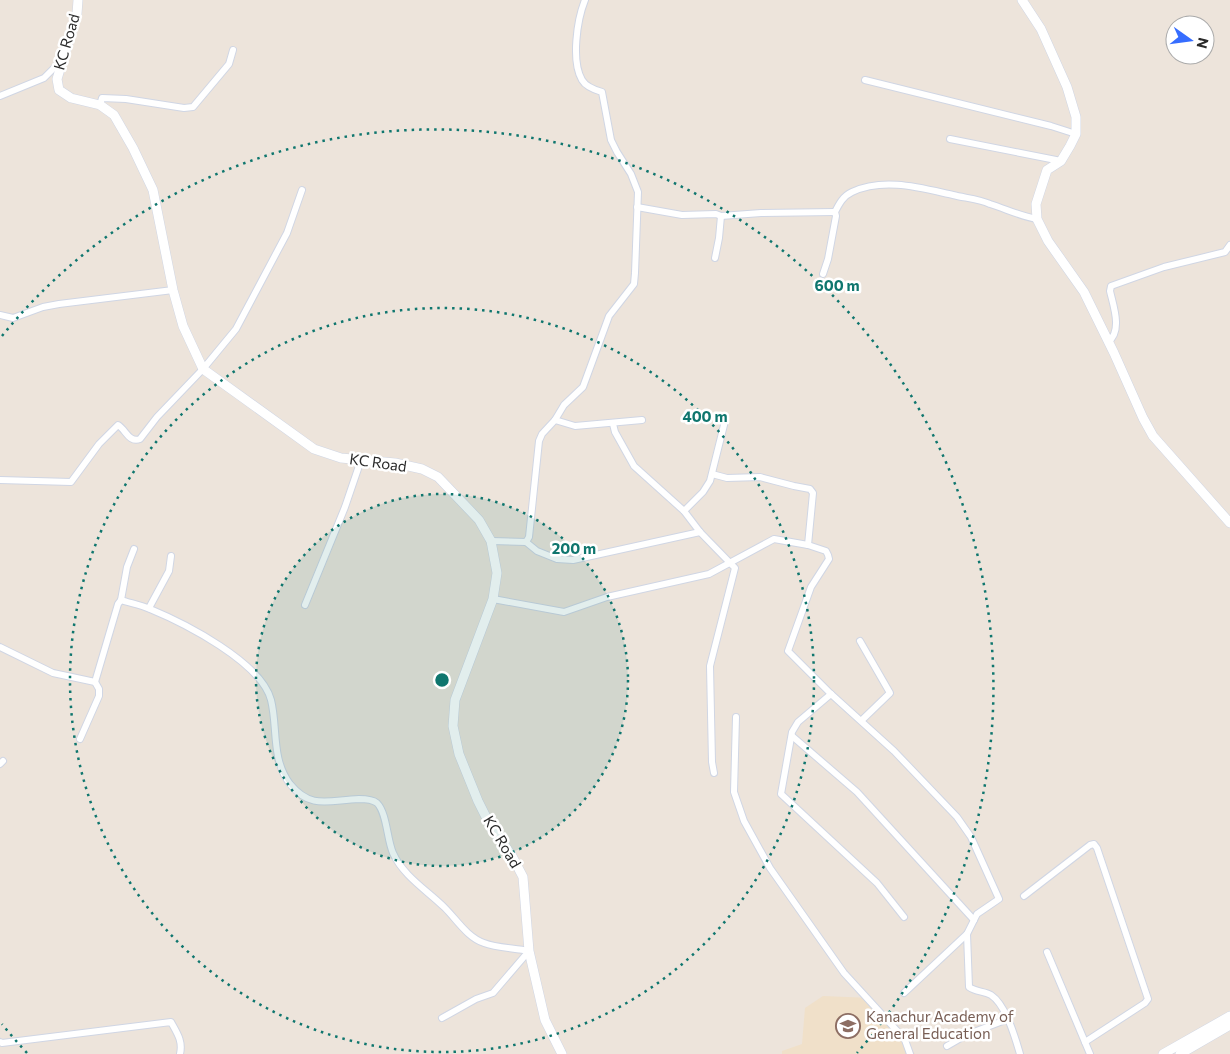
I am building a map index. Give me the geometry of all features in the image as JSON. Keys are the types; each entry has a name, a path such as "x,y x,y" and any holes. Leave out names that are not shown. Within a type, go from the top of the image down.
{"main road":[{"name":"KC Road","path":"78,0 77,14 57,79 59,90 71,98 100,105 114,116 133,148 153,190 173,290 183,326 203,369 314,449 341,458 395,463 422,470 438,477 479,520 491,541 497,572 493,599 455,700 453,726 459,754 478,800 491,826 512,856 523,877 528,951 546,1020 562,1054"},
{"path":"1022,0 1041,29 1067,87 1076,117 1076,134 1061,161 1047,170 1036,204 1037,219 1048,241 1084,292 1142,418 1153,436 1230,523"},
{"path":"1163,1054 1230,1016"},
{"path":"1180,1054 1230,1025"}],"street":[{"path":"526,542 529,537 542,434 555,420 564,405 583,387 609,316 634,284 638,192 631,174 611,140 602,92 582,82 576,65 579,22 585,0"},
{"path":"100,105 102,98 184,108 193,107 229,64 234,50"},
{"path":"0,96 44,78 61,61"},
{"path":"865,80 1076,134"},
{"path":"950,139 1061,161"},
{"path":"823,274 830,250 836,216 835,212 842,199 852,192 871,186 894,184 918,187 989,203 1023,217 1037,219"},
{"path":"0,480 71,482 99,444 118,426 122,428 131,440 140,439 157,417 203,369 236,329 287,233 302,190"},
{"path":"637,207 682,215 716,214 721,216 761,213 835,212"},
{"path":"715,258 721,216"},
{"path":"1108,342 1114,338 1116,330 1110,291 1111,286 1164,266 1225,252 1230,245"},
{"path":"0,315 13,318 59,304 173,290"},
{"path":"555,420 575,426 642,420"},
{"path":"613,424 615,432 634,466 684,511 700,532 735,568 710,666 712,762 714,772"},
{"path":"684,511 703,492 710,481 724,426"},
{"path":"305,605 362,460"},
{"path":"712,474 727,478 760,477 810,489 813,493 808,545"},
{"path":"491,541 526,542 537,551 557,559 572,560 700,532"},
{"path":"493,599 564,612 607,597 709,574 774,539 808,545 826,551 829,559 811,586 788,652 894,751 957,817 971,837 999,899 977,914 967,934 904,993"},
{"path":"80,739 99,696 99,689 95,682 118,604 121,600 127,567 134,549"},
{"path":"149,608 169,571 171,556"},
{"path":"121,600 149,608 218,644 255,674 265,686 270,698 274,714 276,753 288,781 298,794 318,802 366,799 377,804 384,817 393,853 399,864 462,927 483,943 528,951"},
{"path":"860,641 890,693 862,720"},
{"path":"0,647 53,673 95,682"},
{"path":"831,694 798,722 792,732 782,794 877,883 904,917"},
{"path":"736,717 734,792 744,821 786,893 844,973 905,1040 910,1054"},
{"path":"792,736 857,792 974,920"},
{"path":"1024,896 1090,845 1094,844 1097,848 1148,999 1085,1042"},
{"path":"967,934 967,981 969,988 990,994 998,1002 1008,1019 1020,1054"},
{"path":"442,1018 476,999 493,993 508,972 528,951"},
{"path":"1046,952 1090,1054"},
{"path":"947,1046 966,1035 1008,1019"},
{"path":"0,1042 171,1022 180,1039 180,1054"}],"shaded area":[{"name":"Kanachur Academy of General Education","path":"823,996 871,998 915,1054 782,1054 782,1051 802,1044 805,1008"}],"place":[{"name":"Kanachur Academy of General Education","path":"848,1026"}]}
